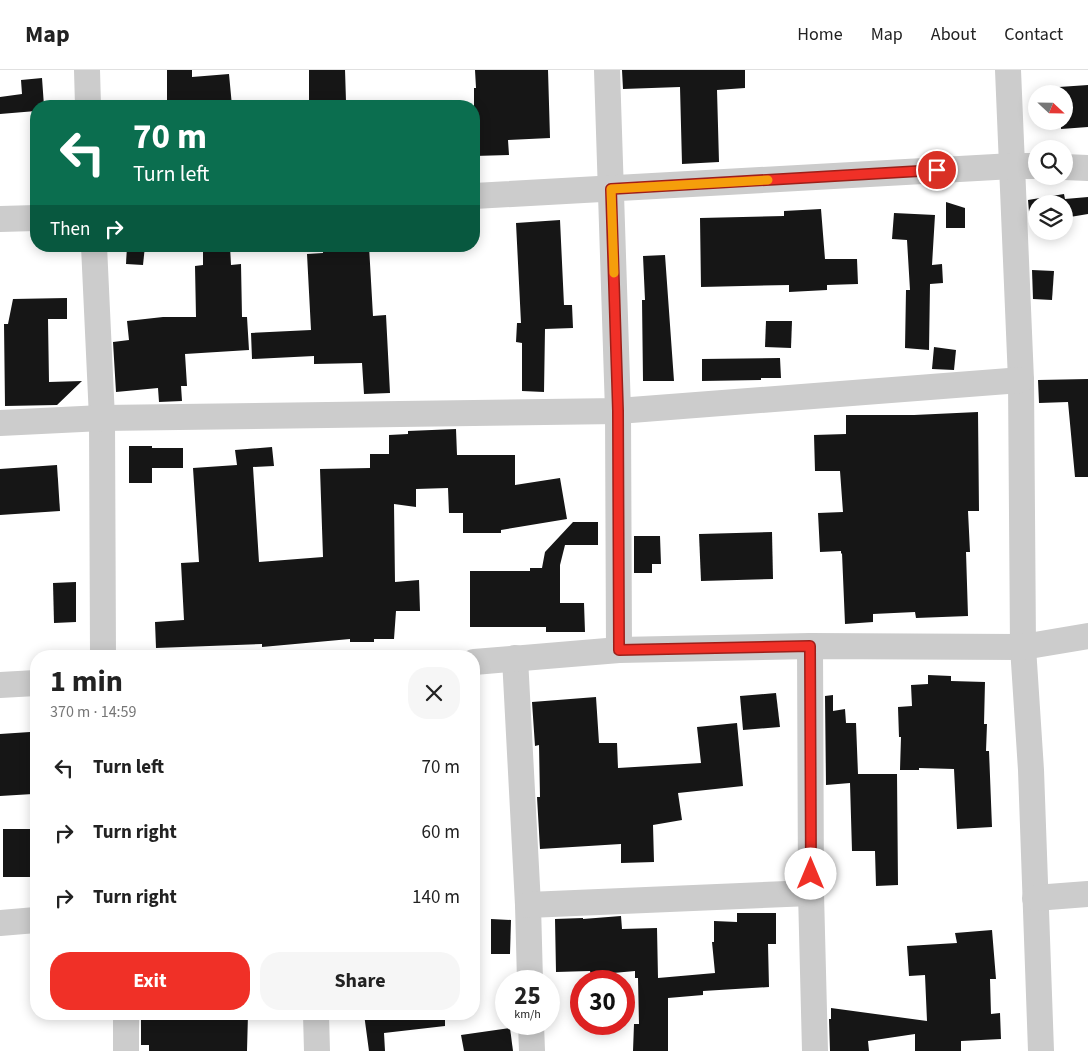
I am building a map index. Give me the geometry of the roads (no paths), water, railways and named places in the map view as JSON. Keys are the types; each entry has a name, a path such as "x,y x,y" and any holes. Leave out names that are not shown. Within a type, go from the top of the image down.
{"street":[{"path":"87,70 88,100"},
{"path":"607,70 618,411 619,650"},
{"path":"1008,70 1025,166 1021,380 1022,646 1031,770 1041,1051"},
{"path":"480,196 1025,166"},
{"path":"1073,167 1088,168"},
{"path":"0,219 30,218"},
{"path":"94,252 102,418 103,650"},
{"path":"0,424 102,418 618,411 1021,380"},
{"path":"480,661 619,650 810,646 1022,646 1088,636"},
{"path":"810,646 814,1051"},
{"path":"514,658 528,905 530,970"},
{"path":"0,686 30,684"},
{"path":"528,905 811,893"},
{"path":"1035,898 1088,894"},
{"path":"0,923 30,920"},
{"path":"126,1020 126,1051"},
{"path":"316,1020 316,1051"},
{"path":"531,1035 532,1051"}]}
